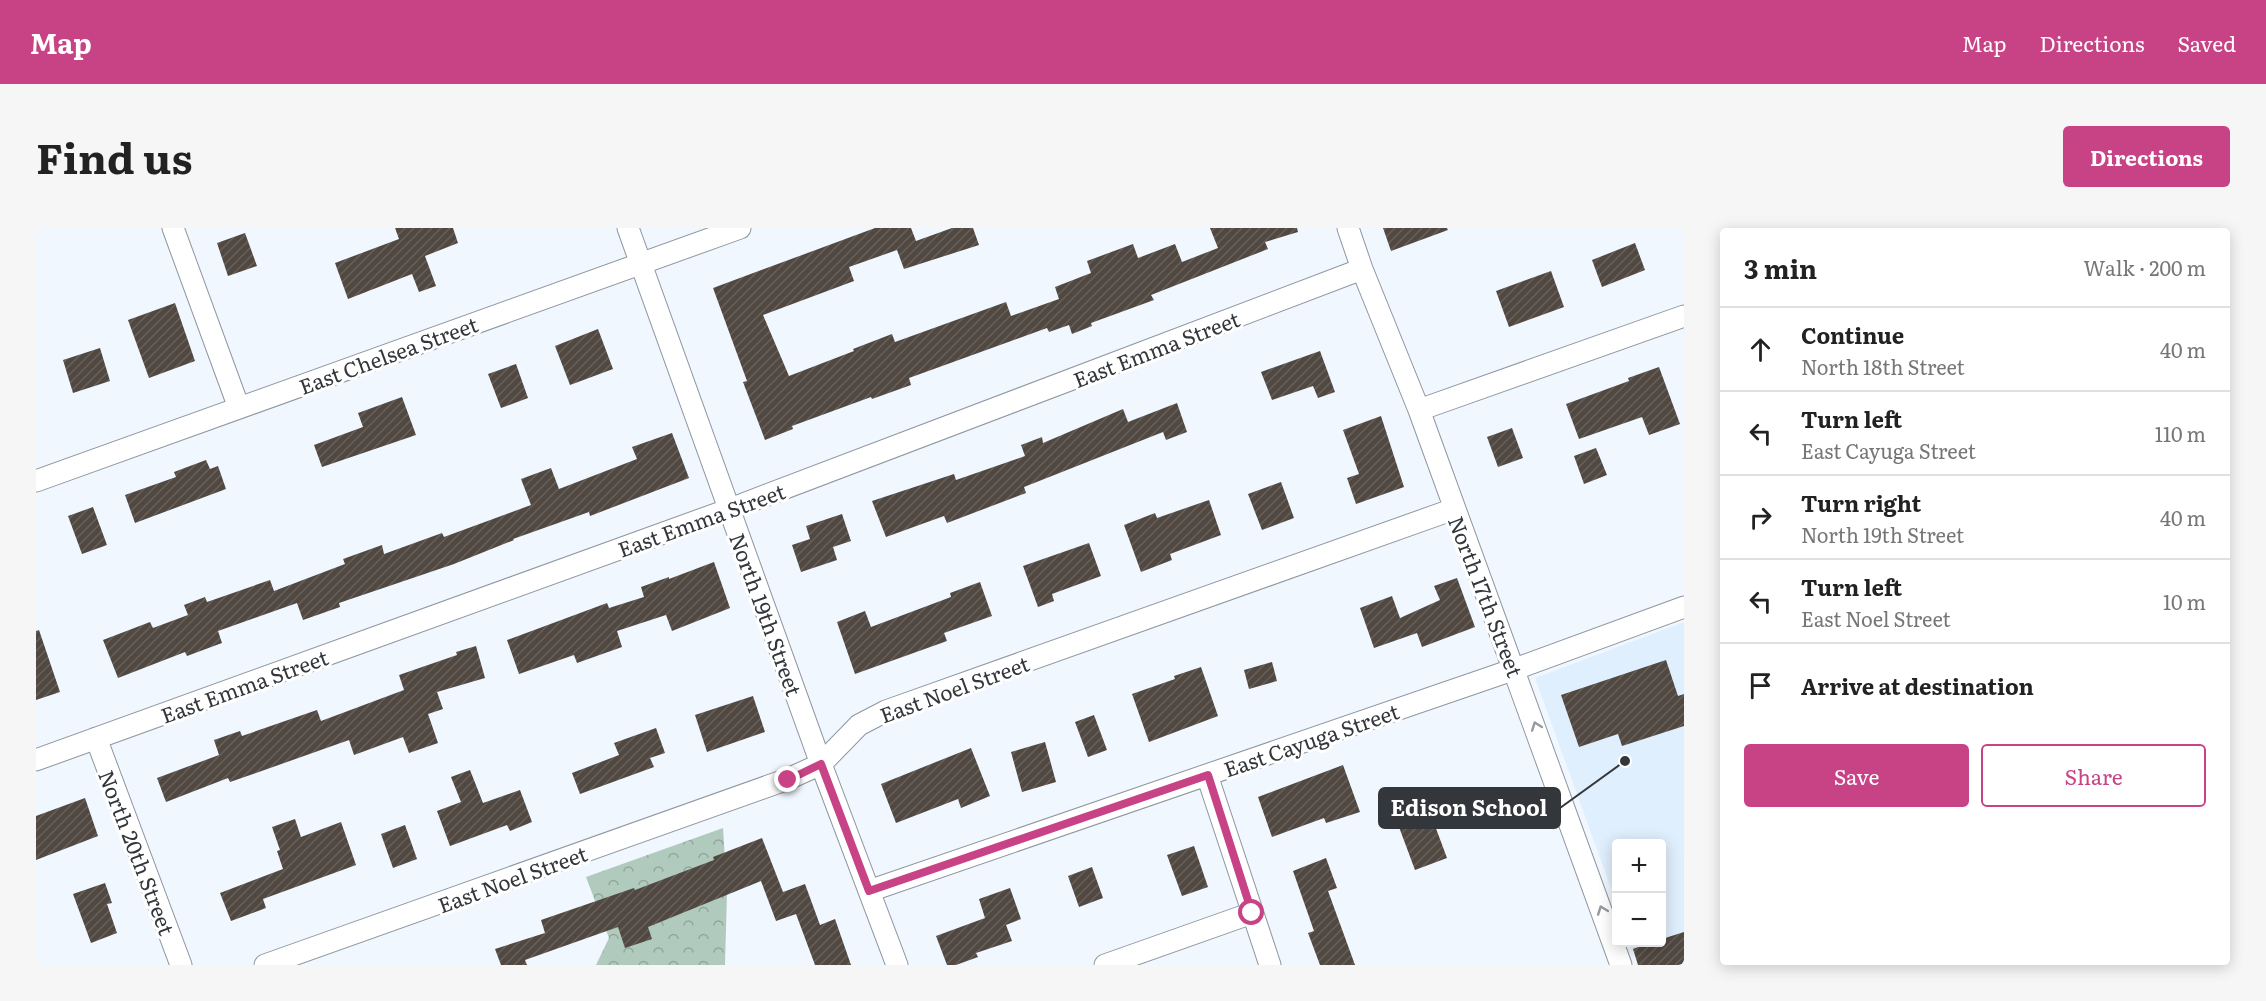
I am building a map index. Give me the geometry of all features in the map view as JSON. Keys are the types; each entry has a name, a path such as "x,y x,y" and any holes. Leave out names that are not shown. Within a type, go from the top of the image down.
{"street":[{"path":"173,228 239,408"},
{"name":"North 19th Street","path":"628,228 821,764 897,965"},
{"name":"East Chelsea Street","path":"36,481 740,228"},
{"name":"North 17th Street","path":"1348,228 1362,269 1419,410 1515,669 1621,965"},
{"name":"East Emma Street","path":"36,760 730,509 1362,269"},
{"path":"1419,410 1684,316"},
{"name":"East Noel Street","path":"265,965 788,780 821,764 859,725 886,711 1454,509"},
{"name":"East Cayuga Street","path":"869,891 1515,669 1684,607"},
{"name":"North 20th Street","path":"96,738 181,965"},
{"path":"1208,775 1270,965"},
{"path":"1105,965 1252,913"}],"shaded area":[{"path":"1684,622 1684,965 1639,965 1632,947 1666,947 1666,839 1612,839 1612,891 1535,678"}],"green space":[{"path":"723,828 727,892 725,965 596,965 609,938 586,877"}],"building":[{"path":"395,228 453,228 458,243 425,256 436,286 419,292 412,274 348,299 335,263 399,239"},
{"path":"875,228 911,228 916,241 952,228 973,228 979,245 904,269 897,250 849,267 854,281 763,315 789,376 892,334 895,342 1006,302 1011,316 1059,299 1055,287 1091,273 1087,261 1133,244 1138,258 1175,244 1182,262 1218,248 1210,228 1297,228 1298,232 1265,242 1268,249 1151,295 1154,300 1091,323 1092,326 1072,334 1069,325 1049,332 1047,328 909,378 911,385 792,426 793,429 765,440 743,382 747,381 713,288"},
{"path":"1383,228 1447,228 1448,230 1391,251"},
{"path":"245,233 257,266 228,276 217,243"},
{"path":"1635,243 1645,270 1602,287 1592,260"},
{"path":"1551,271 1564,307 1509,327 1496,291"},
{"path":"175,303 195,361 149,378 128,320"},
{"path":"598,329 613,369 570,385 555,346"},
{"path":"100,348 110,381 73,393 63,360"},
{"path":"1320,351 1335,392 1318,398 1313,386 1272,400 1261,372"},
{"path":"516,364 528,398 501,408 488,374"},
{"path":"1659,367 1680,424 1649,435 1642,417 1579,439 1566,404 1629,381 1628,378"},
{"path":"402,397 416,435 322,467 314,445 363,427 358,413"},
{"path":"1177,403 1187,432 1166,440 1163,432 1024,487 1026,493 947,523 944,516 886,537 872,501 954,474 956,480 1025,456 1021,445 1042,437 1043,443 1123,409 1128,422"},
{"path":"1381,416 1404,487 1356,504 1347,478 1359,474 1343,430"},
{"path":"1512,428 1523,458 1498,467 1487,437"},
{"path":"672,433 689,478 590,516 589,512 513,539 454,564 339,603 340,607 303,620 297,603 218,631 222,643 187,656 185,652 118,678 103,640 150,622 153,628 188,615 184,605 205,597 207,602 270,580 274,591 345,564 343,559 382,545 384,554 442,533 444,537 531,505 521,479 551,468 559,489 637,459 632,447"},
{"path":"1596,448 1607,475 1584,484 1574,456"},
{"path":"206,460 210,469 218,466 226,489 135,523 125,495 176,477 174,472"},
{"path":"1281,482 1294,518 1262,530 1248,494"},
{"path":"1209,500 1221,535 1170,554 1172,560 1141,572 1124,525 1155,513 1157,518"},
{"path":"93,507 107,545 82,554 68,516"},
{"path":"842,514 851,541 833,547 837,560 801,572 792,545 810,539 806,526"},
{"path":"1089,543 1101,576 1052,594 1054,601 1038,607 1023,566"},
{"path":"714,562 730,608 672,631 666,615 617,631 622,647 577,663 574,655 519,674 507,640 607,603 609,608 644,597 641,587"},
{"path":"1457,578 1475,627 1422,647 1417,633 1374,648 1360,608 1392,596 1400,618 1440,600 1434,586"},
{"path":"980,582 992,616 944,633 947,641 855,674 837,622 865,611 871,627 951,597 950,593"},
{"path":"39,630 60,692 36,700 36,631"},
{"path":"476,646 485,678 437,692 443,709 428,714 438,743 409,753 403,737 354,755 349,740 230,782 228,778 166,802 157,778 219,755 214,740 240,731 242,736 317,710 321,721 404,690 399,675"},
{"path":"1666,660 1678,696 1684,694 1684,726 1622,746 1618,734 1579,747 1561,695"},
{"path":"1272,662 1277,681 1249,689 1244,670"},
{"path":"1201,667 1218,716 1149,742 1132,694"},
{"path":"753,696 765,732 707,752 695,715"},
{"path":"1094,715 1107,750 1088,757 1075,722"},
{"path":"656,728 665,753 650,758 654,767 580,794 572,773 619,755 614,743"},
{"path":"1045,742 1056,782 1022,792 1011,752"},
{"path":"971,748 990,796 961,808 958,799 896,823 881,784"},
{"path":"1343,765 1360,812 1326,823 1324,818 1272,837 1258,797"},
{"path":"470,770 483,803 520,790 532,822 510,831 507,825 450,846 437,811 461,802 451,777"},
{"path":"85,798 98,836 36,860 36,816"},
{"path":"1428,807 1447,858 1415,870 1396,819"},
{"path":"295,819 301,837 341,822 356,865 263,899 266,908 231,921 220,893 283,869 277,851 280,850 272,827"},
{"path":"405,825 417,859 393,868 381,834"},
{"path":"762,838 783,892 805,884 820,925 835,919 851,965 815,965 796,914 776,921 761,881 648,927 652,939 625,948 618,927 525,960 527,965 501,965 495,949 545,933 541,920 634,888 635,890 714,860 713,857"},
{"path":"1194,846 1208,887 1182,896 1167,855"},
{"path":"1326,858 1337,888 1328,891 1355,965 1320,965 1308,933 1314,931 1293,871"},
{"path":"1092,867 1103,898 1079,907 1068,876"},
{"path":"105,883 112,903 107,904 117,933 91,943 73,894"},
{"path":"1010,888 1021,919 1006,925 1012,941 976,953 978,957 956,965 947,965 936,936 985,918 979,899"},
{"path":"1684,932 1684,965 1638,965 1633,949 1666,947 1666,938"}],"place":[{"name":"Edison School","path":"1625,761"}],"route":[{"path":"788,780 821,764 869,891 1208,775 1252,913"}]}
